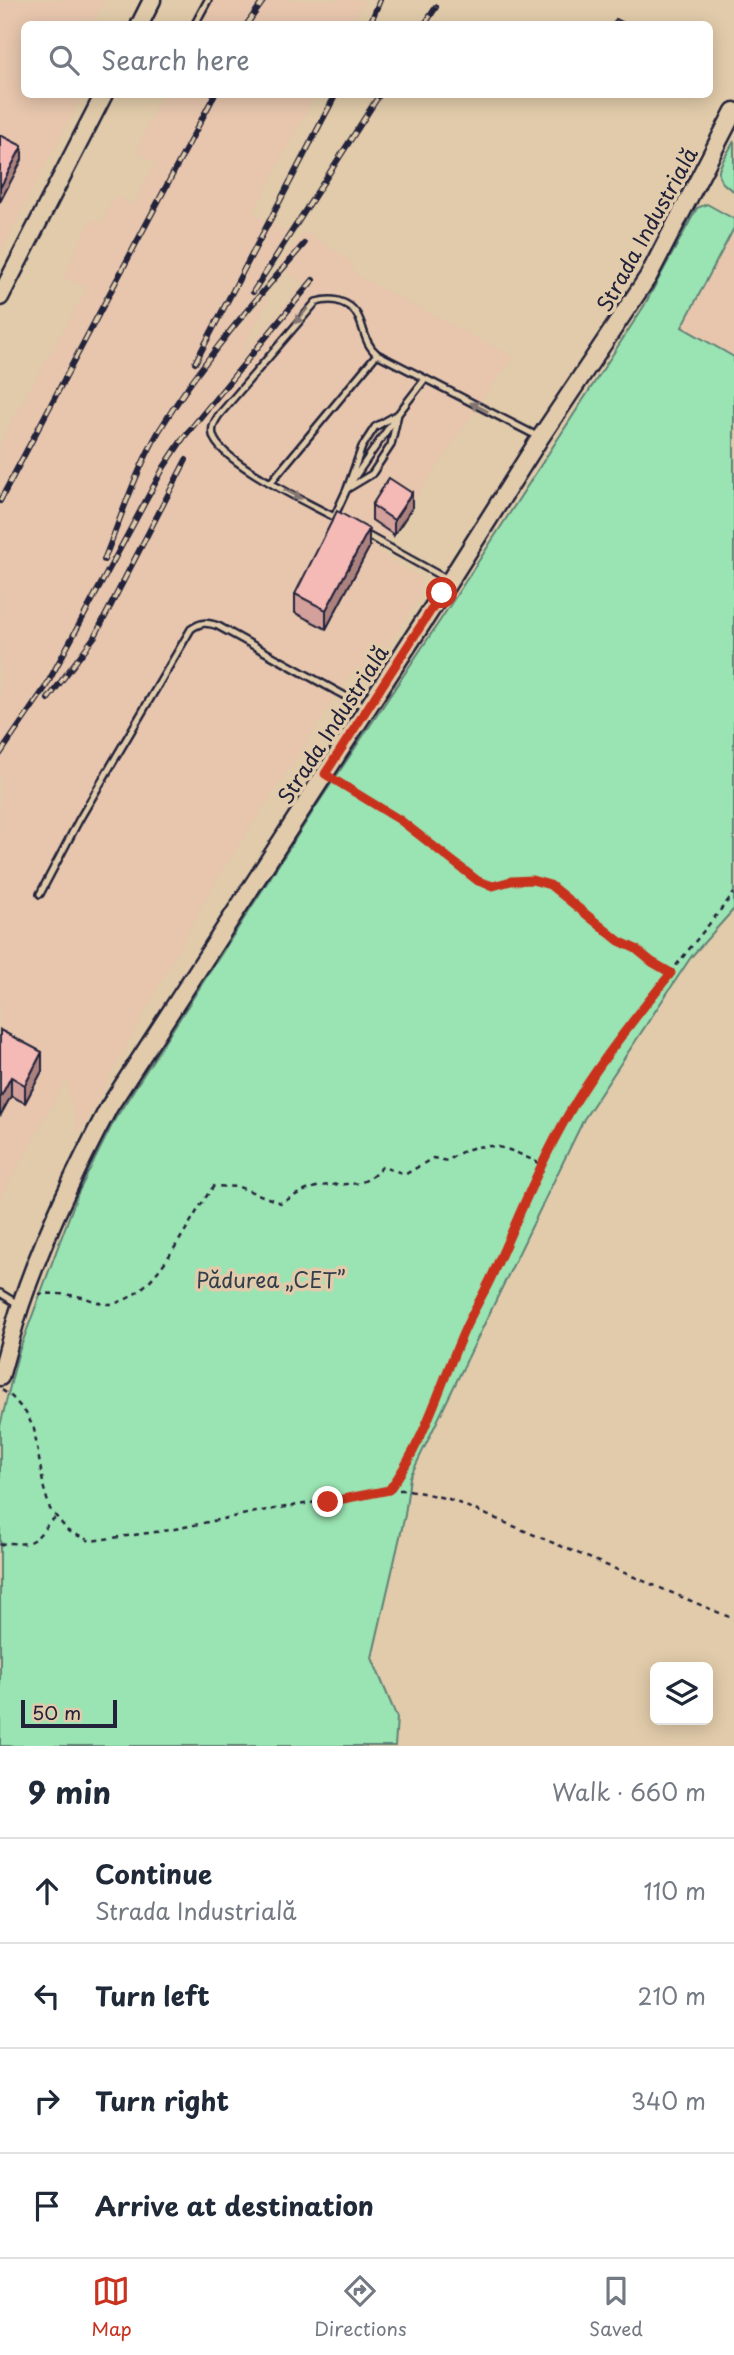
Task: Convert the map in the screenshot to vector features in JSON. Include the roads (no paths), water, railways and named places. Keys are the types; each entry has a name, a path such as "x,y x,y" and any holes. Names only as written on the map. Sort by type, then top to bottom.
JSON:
{"street":[{"path":"141,21 152,0"},
{"path":"0,297 102,98"},
{"name":"Strada Industrială","path":"0,1377 23,1300 46,1237 79,1163 109,1107 368,709 540,438 648,277 734,111"}],"lane":[{"path":"197,21 208,0"},
{"path":"345,523 236,463 220,449 213,434 213,427 219,415 316,302 336,301 354,310 359,315 368,343 377,354 540,438"},
{"path":"271,482 377,354"},
{"path":"346,489 425,379"},
{"path":"346,489 372,474 391,445 398,414"},
{"path":"334,517 362,447 375,427 398,414"},
{"path":"355,528 450,581"},
{"path":"40,894 93,794 191,629 198,624 204,622 218,626 368,709"},
{"path":"0,1293 23,1300"}],"railway":[{"path":"249,21 264,0"},
{"path":"371,21 380,0"},
{"path":"427,21 436,7"},
{"path":"0,501 213,98"},
{"path":"195,363 334,98"},
{"path":"253,292 377,98"},
{"path":"104,560 129,494 159,431 227,334 304,244"},
{"path":"0,754 45,688 164,467 184,437 313,280"},
{"path":"48,699 95,636 186,460"}],"park label":[{"name":"Pădurea „CET”","path":"271,1279"}]}
